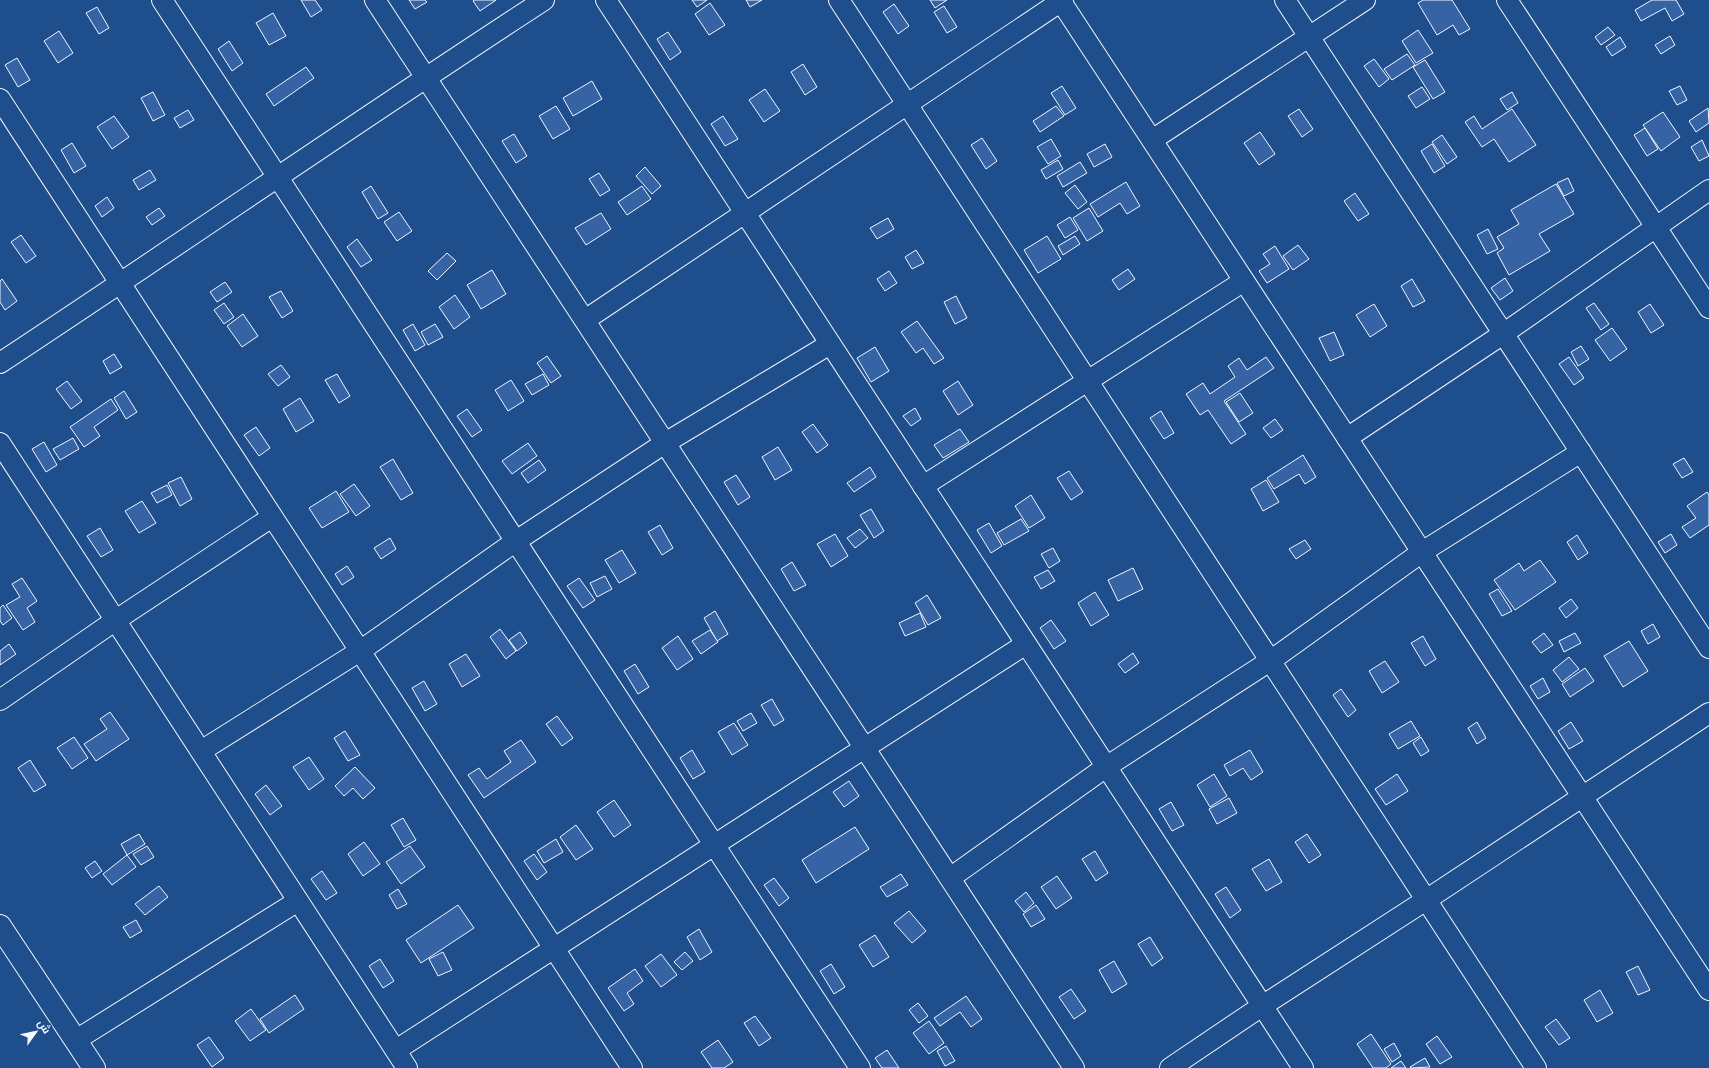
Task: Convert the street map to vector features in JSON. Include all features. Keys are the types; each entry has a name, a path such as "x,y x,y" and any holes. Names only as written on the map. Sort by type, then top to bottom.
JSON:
{"street":[{"path":"162,0 860,1068"},
{"path":"375,0 1074,1068"},
{"path":"0,363 121,284 425,77 544,0"},
{"path":"606,0 1303,1068"},
{"path":"839,0 1536,1068"},
{"path":"584,320 1062,0 1244,281 1709,990"},
{"path":"1285,0 1709,648"},
{"path":"1152,140 1365,0"},
{"path":"1507,0 1709,308"},
{"path":"0,99 632,1068"},
{"path":"1347,438 1503,334 1709,190"},
{"path":"923,486 1244,281"},
{"path":"201,752 360,651 516,541 665,443 830,344"},
{"path":"0,443 408,1068"},
{"path":"950,878 1106,767 1270,661 1422,552 1581,452"},
{"path":"0,700 116,620 272,517"},
{"path":"396,1050 1026,644"},
{"path":"1170,1068 1709,712"},
{"path":"76,1040 298,901"},
{"path":"0,926 94,1068"}],"building":[{"path":"301,0 315,0 322,10 311,17"},
{"path":"409,0 425,0 427,2 415,9"},
{"path":"496,0 480,11 473,1"},
{"path":"692,0 707,0 697,7"},
{"path":"746,0 762,0 750,7"},
{"path":"930,0 947,0 935,8"},
{"path":"1423,0 1452,0 1470,29 1459,35 1453,25 1437,35 1418,3"},
{"path":"1652,0 1676,0 1684,14 1672,21 1665,8 1641,21 1635,10"},
{"path":"710,3 725,25 709,35 695,14"},
{"path":"894,4 909,26 898,34 883,12"},
{"path":"944,6 957,27 947,33 934,12"},
{"path":"97,7 109,28 99,34 86,13"},
{"path":"273,13 286,36 269,45 256,23"},
{"path":"1608,27 1615,35 1601,45 1595,37"},
{"path":"1418,30 1433,53 1416,63 1402,41"},
{"path":"59,31 73,53 58,63 44,41"},
{"path":"668,32 681,52 670,60 657,39"},
{"path":"1670,36 1675,45 1661,54 1655,45"},
{"path":"1620,37 1626,47 1612,56 1606,47"},
{"path":"229,41 243,63 232,71 218,49"},
{"path":"1407,54 1415,65 1392,80 1384,69"},
{"path":"17,58 30,80 18,87 5,65"},
{"path":"1374,59 1389,79 1379,87 1364,66"},
{"path":"1425,60 1445,92 1433,99 1413,67"},
{"path":"803,64 817,87 805,95 791,72"},
{"path":"306,67 314,78 274,106 266,94"},
{"path":"592,81 602,99 573,116 563,98"},
{"path":"1062,86 1076,108 1065,115 1051,93"},
{"path":"1680,86 1687,100 1677,105 1669,91"},
{"path":"1422,87 1430,99 1416,108 1408,96"},
{"path":"765,89 780,111 764,122 749,100"},
{"path":"153,92 165,115 153,121 141,98"},
{"path":"1512,92 1518,103 1507,110 1500,99"},
{"path":"556,106 570,129 553,139 539,116"},
{"path":"1056,106 1064,116 1040,132 1033,121"},
{"path":"1708,108 1709,123 1696,132 1689,121"},
{"path":"1299,109 1313,129 1302,137 1288,116"},
{"path":"1512,109 1536,145 1509,162 1494,139 1482,147 1465,122 1474,116 1482,129"},
{"path":"188,110 194,120 180,128 174,118"},
{"path":"1663,112 1680,137 1661,151 1643,125"},
{"path":"114,116 129,137 112,149 97,127"},
{"path":"723,116 738,139 725,146 711,124"},
{"path":"1645,128 1658,149 1647,156 1634,135"},
{"path":"1260,132 1275,154 1259,165 1244,143"},
{"path":"514,134 527,156 516,163 502,141"},
{"path":"1442,135 1457,157 1447,164 1432,142"},
{"path":"982,138 997,161 986,169 971,145"},
{"path":"1051,139 1061,156 1048,164 1037,147"},
{"path":"1702,140 1709,156 1699,161 1691,147"},
{"path":"72,143 86,166 74,173 61,150"},
{"path":"1105,144 1112,157 1094,167 1087,154"},
{"path":"1432,144 1445,166 1434,173 1421,151"},
{"path":"1058,160 1063,169 1046,179 1041,170"},
{"path":"1080,162 1087,173 1063,187 1057,176"},
{"path":"645,167 661,186 652,194 636,176"},
{"path":"150,170 156,180 139,190 133,180"},
{"path":"599,173 610,190 600,196 589,179"},
{"path":"1568,178 1574,191 1564,196 1557,183"},
{"path":"1126,182 1140,206 1127,214 1120,203 1098,217 1090,204"},
{"path":"1556,184 1574,214 1539,234 1550,251 1509,275 1497,253 1504,248 1497,237 1519,224 1511,210"},
{"path":"1075,185 1087,202 1078,209 1065,193"},
{"path":"371,186 388,213 378,219 362,192"},
{"path":"642,186 651,199 627,215 618,202"},
{"path":"1355,193 1369,214 1358,221 1344,201"},
{"path":"107,197 114,208 102,217 95,206"},
{"path":"159,208 165,216 152,225 146,217"},
{"path":"1089,208 1103,231 1087,241 1073,218"},
{"path":"399,212 412,231 397,241 384,222"},
{"path":"601,213 611,229 586,245 575,228"},
{"path":"1070,217 1078,230 1065,238 1057,225"},
{"path":"888,218 894,229 877,239 870,228"},
{"path":"1488,229 1498,249 1487,254 1477,235"},
{"path":"21,235 36,256 26,263 11,242"},
{"path":"1047,236 1061,259 1038,273 1024,250"},
{"path":"1075,236 1080,244 1063,255 1058,246"},
{"path":"357,239 372,260 361,267 347,247"},
{"path":"1298,245 1309,259 1293,270 1283,256"},
{"path":"1275,246 1289,269 1267,283 1259,271 1270,264 1263,254"},
{"path":"916,250 924,263 912,269 905,257"},
{"path":"447,253 456,261 437,280 428,271"},
{"path":"1128,269 1135,279 1119,290 1112,280"},
{"path":"492,270 506,294 481,309 467,285"},
{"path":"889,271 897,283 885,291 877,279"},
{"path":"1505,278 1513,291 1500,300 1491,288"},
{"path":"2,279 17,301 5,310 0,302 0,281"},
{"path":"1412,279 1425,301 1413,307 1401,286"},
{"path":"225,282 232,292 217,302 210,292"},
{"path":"281,291 293,311 282,318 269,297"},
{"path":"455,295 470,317 454,329 439,307"},
{"path":"956,296 967,318 955,324 944,302"},
{"path":"224,303 234,317 224,324 214,310"},
{"path":"1594,303 1609,324 1601,330 1586,308"},
{"path":"1374,304 1387,326 1370,337 1356,315"},
{"path":"1650,304 1664,325 1651,333 1638,312"},
{"path":"243,314 258,336 242,347 227,326"},
{"path":"917,321 944,358 934,364 923,348 916,353 901,332"},
{"path":"413,324 425,345 415,351 403,330"},
{"path":"435,324 443,337 428,345 421,332"},
{"path":"1612,328 1627,349 1610,361 1595,340"},
{"path":"1334,332 1344,355 1330,361 1319,338"},
{"path":"1581,346 1589,359 1578,366 1571,352"},
{"path":"875,347 889,371 871,382 857,358"},
{"path":"114,354 122,367 110,374 103,361"},
{"path":"547,356 561,376 551,383 537,363"},
{"path":"1266,357 1274,368 1224,401 1246,434 1231,444 1208,410 1200,415 1186,394 1203,383 1210,394 1235,377 1228,366 1239,358 1247,370"},
{"path":"1569,357 1584,378 1574,385 1559,364"},
{"path":"281,365 290,377 278,386 268,374"},
{"path":"337,374 350,396 339,403 325,380"},
{"path":"543,374 549,385 532,395 525,384"},
{"path":"511,380 524,401 508,411 495,390"},
{"path":"67,381 82,401 71,409 56,389"},
{"path":"958,381 973,405 958,415 943,391"},
{"path":"124,391 137,412 126,419 114,398"},
{"path":"1240,393 1253,413 1239,422 1226,402"},
{"path":"300,398 314,421 296,432 283,409"},
{"path":"111,399 118,410 94,427 100,436 84,447 70,427"},
{"path":"915,408 921,419 911,426 903,416"},
{"path":"467,409 482,430 472,437 457,416"},
{"path":"1161,411 1174,433 1164,439 1150,418"},
{"path":"1275,419 1283,430 1271,438 1263,428"},
{"path":"813,424 828,445 817,453 802,432"},
{"path":"256,427 270,448 259,456 244,435"},
{"path":"960,429 969,442 943,458 934,445"},
{"path":"73,438 79,449 60,460 53,449"},
{"path":"44,442 57,465 46,472 32,449"},
{"path":"528,443 537,456 512,474 502,461"},
{"path":"778,447 792,470 775,480 762,457"},
{"path":"1303,455 1316,477 1305,484 1299,474 1274,489 1267,478"},
{"path":"1684,458 1693,472 1682,478 1673,464"},
{"path":"393,459 413,493 401,500 380,467"},
{"path":"539,460 546,470 528,483 521,473"},
{"path":"870,467 876,477 854,492 847,483"},
{"path":"1069,471 1083,492 1071,500 1057,478"},
{"path":"736,475 750,497 738,505 724,482"},
{"path":"181,477 192,499 180,506 168,483"},
{"path":"1266,480 1279,502 1263,511 1251,489"},
{"path":"354,484 370,506 356,516 340,494"},
{"path":"167,485 172,495 157,503 151,493"},
{"path":"336,491 349,512 322,528 309,508"},
{"path":"1707,492 1709,495 1709,525 1690,538 1682,527 1696,518 1687,506"},
{"path":"1031,495 1045,518 1029,528 1015,506"},
{"path":"142,501 156,523 139,533 125,511"},
{"path":"871,509 884,531 874,538 860,515"},
{"path":"1021,519 1029,531 1004,545 997,533"},
{"path":"989,523 1002,546 991,553 977,530"},
{"path":"660,525 673,548 662,555 648,532"},
{"path":"100,528 113,550 101,557 87,536"},
{"path":"860,529 868,538 855,548 847,538"},
{"path":"835,534 848,556 831,567 817,544"},
{"path":"1671,534 1677,545 1665,553 1658,542"},
{"path":"1577,535 1588,553 1578,560 1567,542"},
{"path":"390,538 396,549 381,559 374,548"},
{"path":"1305,540 1311,549 1296,559 1289,549"},
{"path":"1053,548 1060,561 1049,568 1041,554"},
{"path":"622,550 636,573 619,583 605,560"},
{"path":"1540,560 1556,582 1515,610 1494,580 1519,563 1524,571"},
{"path":"792,562 806,585 794,591 781,569"},
{"path":"347,566 354,577 342,585 335,574"},
{"path":"1133,568 1143,589 1118,601 1108,580"},
{"path":"1048,570 1055,581 1041,589 1034,577"},
{"path":"605,576 612,589 597,597 590,583"},
{"path":"22,578 37,601 27,608 35,622 23,630 6,605 20,597 12,584"},
{"path":"579,578 595,600 583,608 567,586"},
{"path":"1498,589 1512,611 1502,616 1489,594"},
{"path":"1095,592 1109,615 1091,626 1078,603"},
{"path":"927,595 941,618 928,625 915,603"},
{"path":"1571,599 1578,608 1566,618 1559,608"},
{"path":"3,605 12,618 3,625 0,621 0,608"},
{"path":"715,611 728,634 717,641 704,618"},
{"path":"920,613 926,627 905,636 899,623"},
{"path":"1051,620 1066,641 1054,649 1040,628"},
{"path":"1653,624 1660,637 1648,644 1641,631"},
{"path":"500,629 516,651 506,659 490,637"},
{"path":"710,630 718,642 701,654 692,641"},
{"path":"520,632 527,643 517,651 509,640"},
{"path":"1544,633 1553,645 1541,653 1532,642"},
{"path":"1575,633 1581,643 1564,652 1559,641"},
{"path":"678,636 693,659 677,670 662,648"},
{"path":"1423,636 1436,659 1425,666 1411,643"},
{"path":"1629,641 1648,671 1623,687 1604,656"},
{"path":"9,644 16,654 0,665 0,651"},
{"path":"1133,653 1139,663 1125,673 1118,664"},
{"path":"466,654 480,676 462,687 449,664"},
{"path":"1569,657 1579,669 1562,682 1553,670"},
{"path":"1385,661 1399,682 1382,693 1369,671"},
{"path":"635,664 649,687 638,694 624,671"},
{"path":"1585,668 1594,681 1570,697 1562,684"},
{"path":"1543,678 1550,692 1538,699 1530,686"},
{"path":"424,681 437,704 425,711 412,688"},
{"path":"1341,689 1356,710 1348,717 1333,695"},
{"path":"772,699 784,720 774,726 761,705"},
{"path":"110,712 129,739 96,761 84,744 107,729 100,719"},
{"path":"751,713 757,723 743,731 737,721"},
{"path":"557,716 573,738 562,746 546,724"},
{"path":"1411,721 1420,736 1398,749 1389,734"},
{"path":"1477,722 1486,738 1477,744 1468,728"},
{"path":"1571,722 1583,741 1569,749 1558,731"},
{"path":"734,723 748,745 732,755 718,732"},
{"path":"345,731 360,755 348,761 334,738"},
{"path":"74,737 88,758 72,769 57,748"},
{"path":"1421,737 1429,751 1421,756 1413,743"},
{"path":"521,740 536,762 484,798 468,775 479,768 487,779 511,762 504,751"},
{"path":"692,750 705,772 693,779 680,758"},
{"path":"1250,750 1263,772 1251,780 1243,768 1230,776 1224,765"},
{"path":"309,757 324,779 309,790 293,767"},
{"path":"30,760 46,785 34,792 18,768"},
{"path":"355,767 375,788 363,799 353,788 344,796 335,786"},
{"path":"1214,774 1227,796 1210,807 1197,785"},
{"path":"1397,774 1408,791 1386,805 1375,789"},
{"path":"849,781 859,796 844,807 833,792"},
{"path":"266,785 282,806 270,815 255,794"},
{"path":"1229,798 1237,813 1217,824 1209,809"},
{"path":"614,800 631,825 614,837 597,812"},
{"path":"1171,802 1184,825 1172,831 1159,809"},
{"path":"403,818 416,840 404,847 391,825"},
{"path":"576,825 593,849 576,860 560,837"},
{"path":"855,827 869,849 816,883 802,860"},
{"path":"139,834 145,844 127,855 121,844"},
{"path":"1307,834 1321,855 1309,863 1295,842"},
{"path":"556,839 563,852 544,863 537,851"},
{"path":"364,842 380,864 363,876 348,854"},
{"path":"147,846 154,857 141,865 133,854"},
{"path":"410,846 425,867 401,884 386,862"},
{"path":"1095,851 1108,873 1096,881 1082,859"},
{"path":"534,854 547,872 537,880 524,861"},
{"path":"127,855 136,867 112,885 103,874"},
{"path":"1269,859 1282,882 1266,891 1252,869"},
{"path":"95,861 102,871 92,878 85,868"},
{"path":"322,871 337,893 326,900 311,879"},
{"path":"901,874 908,885 887,897 880,887"},
{"path":"1057,876 1072,898 1056,909 1041,887"},
{"path":"774,878 789,898 779,906 764,885"},
{"path":"159,886 168,897 145,915 135,904"},
{"path":"1226,887 1241,910 1230,918 1215,894"},
{"path":"398,889 407,904 397,909 389,895"},
{"path":"1026,892 1034,903 1024,912 1015,901"},
{"path":"458,905 474,928 421,963 406,940"},
{"path":"1036,905 1045,919 1031,927 1023,914"},
{"path":"909,911 926,931 912,943 894,923"},
{"path":"136,920 142,931 130,938 123,927"},
{"path":"699,929 712,952 700,960 687,937"},
{"path":"875,935 889,957 873,967 859,945"},
{"path":"1150,937 1163,958 1152,966 1138,944"},
{"path":"443,952 452,970 438,976 429,959"},
{"path":"685,952 693,961 682,970 674,962"},
{"path":"661,954 677,975 661,987 645,966"},
{"path":"380,959 394,981 383,988 369,966"},
{"path":"1114,961 1127,984 1112,993 1099,970"},
{"path":"831,964 845,987 834,994 820,971"},
{"path":"1638,966 1650,990 1638,995 1626,972"},
{"path":"635,969 643,981 627,993 634,1004 624,1011 608,988"},
{"path":"1071,989 1086,1011 1074,1019 1059,997"},
{"path":"1600,990 1613,1013 1597,1022 1584,1000"},
{"path":"295,995 304,1009 269,1033 260,1019"},
{"path":"966,996 982,1019 971,1027 960,1012 940,1026 934,1018"},
{"path":"918,1003 928,1016 919,1023 909,1010"},
{"path":"251,1009 266,1030 250,1041 235,1021"},
{"path":"755,1016 771,1038 759,1046 744,1023"},
{"path":"1556,1019 1570,1038 1559,1045 1545,1027"},
{"path":"929,1021 944,1043 929,1054 913,1033"},
{"path":"1371,1034 1391,1064 1386,1068 1373,1068 1357,1044"},
{"path":"1437,1036 1452,1057 1440,1064 1426,1044"},
{"path":"209,1037 224,1058 212,1067 197,1045"},
{"path":"718,1040 733,1062 724,1068 712,1068 701,1052"},
{"path":"1394,1043 1401,1056 1392,1062 1384,1049"},
{"path":"946,1046 955,1061 945,1066 937,1051"},
{"path":"887,1050 899,1068 882,1068 875,1058"},
{"path":"1425,1058 1430,1067 1410,1067"},
{"path":"1401,1061 1406,1068 1391,1068"}]}
